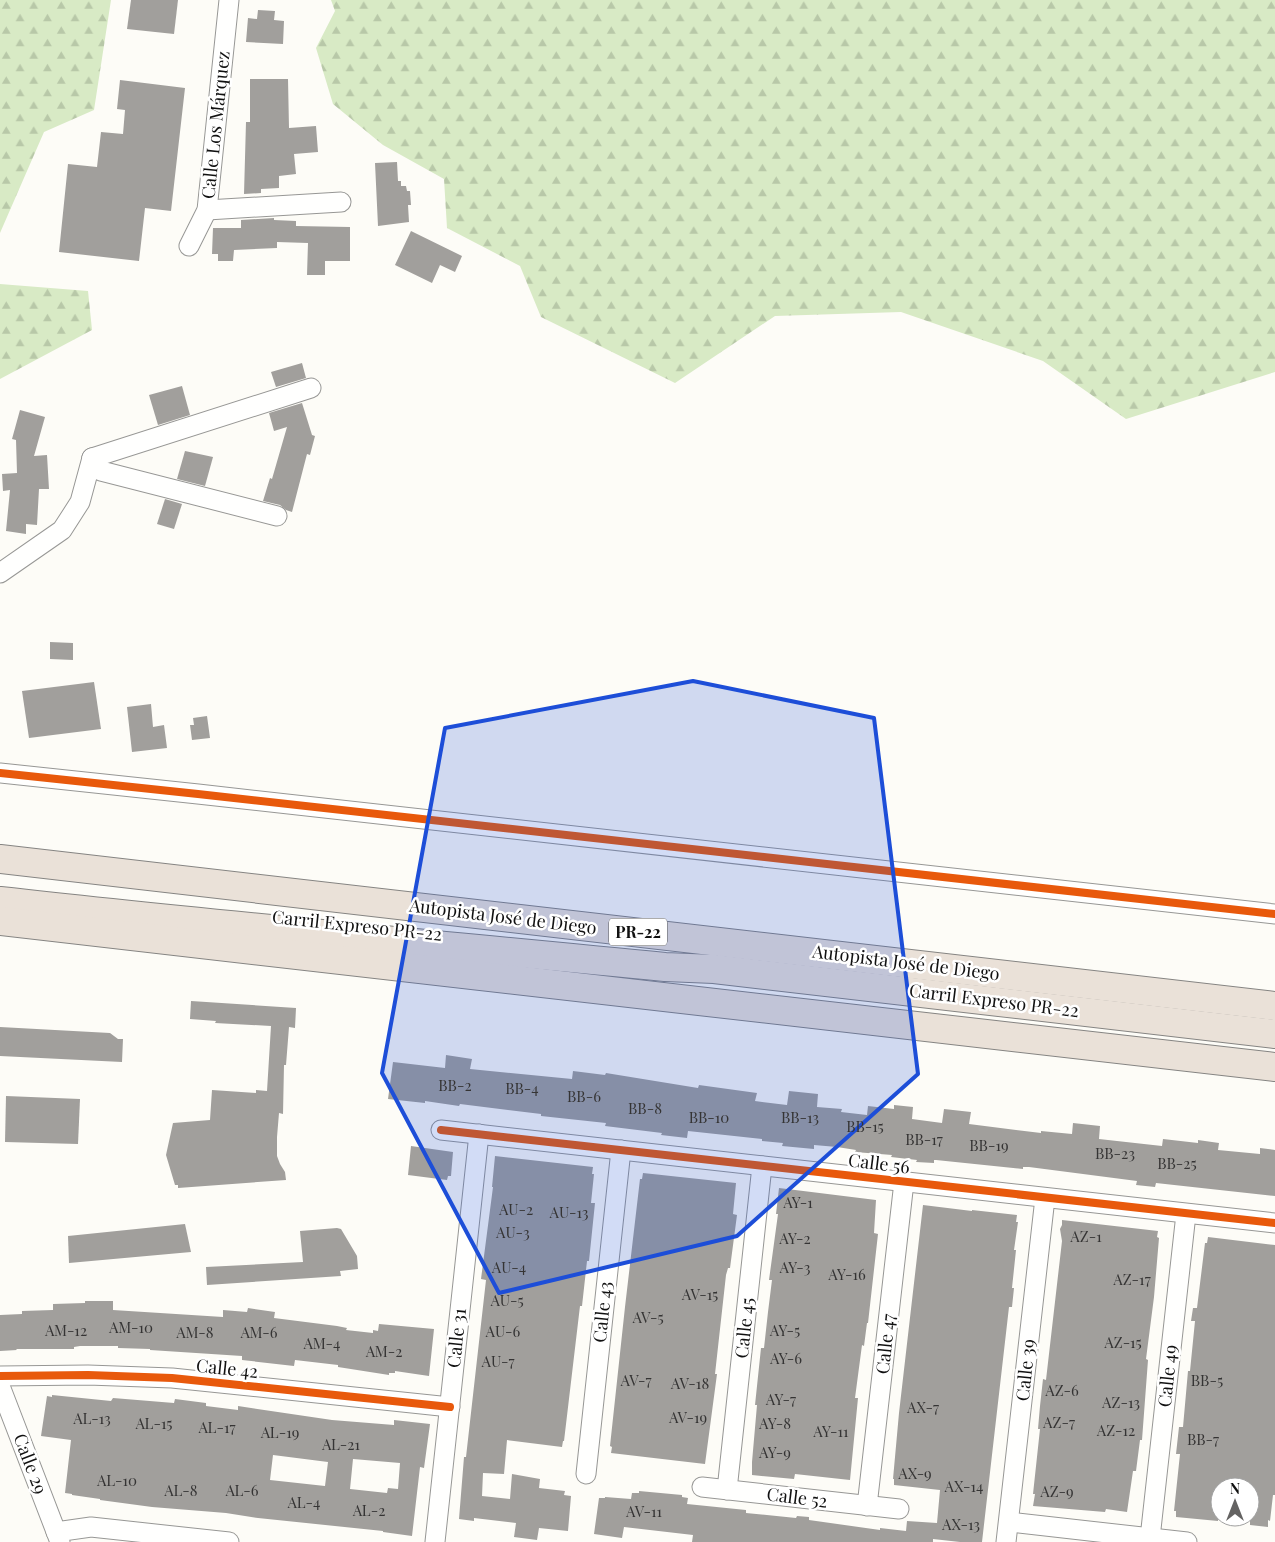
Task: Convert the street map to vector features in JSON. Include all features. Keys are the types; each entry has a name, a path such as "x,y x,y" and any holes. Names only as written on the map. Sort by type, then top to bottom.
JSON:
{"highway":[{"name":"Autopista José de Diego","path":"0,859 1275,1006"},
{"name":"Carril Expreso PR-22","path":"0,885 294,919 664,957 714,969"},
{"name":"Carril Expreso PR-22","path":"0,900 126,915 665,967 714,969 1275,1034"},
{"path":"0,921 1275,1066"}],"street":[{"name":"Calle Los Márquez","path":"189,246 207,210 229,0"},
{"path":"207,210 341,202"},
{"path":"92,458 311,388"},
{"path":"92,458 101,471 277,516"},
{"path":"0,573 62,530 80,502 92,458"},
{"path":"0,774 208,795 1275,914"},
{"name":"Calle 56","path":"441,1130 1275,1224"},
{"name":"Calle 31","path":"435,1542 479,1134"},
{"name":"Calle 43","path":"586,1474 620,1150"},
{"name":"Calle 45","path":"727,1490 762,1166"},
{"name":"Calle 47","path":"868,1506 904,1182"},
{"name":"Calle 39","path":"1006,1542 1045,1198"},
{"name":"Calle 49","path":"1150,1538 1186,1214"},
{"name":"Calle 42","path":"0,1376 88,1375 172,1378 450,1407"},
{"name":"Calle 29","path":"0,1386 58,1537"},
{"name":"Calle 52","path":"702,1487 899,1510"},
{"path":"1009,1522 1187,1542"},
{"path":"58,1537 91,1527 229,1542"}],"highlighted area":[{"path":"693,681 874,718 918,1074 737,1236 499,1293 382,1073 445,728"}],"green space":[{"path":"0,0 111,0 94,110 44,132 0,233"},
{"path":"331,0 1275,0 1275,372 1126,419 1043,361 901,312 775,316 675,383 541,317 520,266 447,228 444,179 383,145 333,104 316,48 335,11"},
{"path":"0,284 88,291 92,330 0,379"}],"building":[{"path":"131,0 178,0 174,34 127,29"},
{"path":"258,10 275,11 274,20 284,21 283,44 246,42 248,18 257,19"},
{"path":"250,79 288,79 289,128 316,126 318,152 294,154 296,174 279,176 279,188 261,189 261,193 244,194 246,122 250,122"},
{"path":"120,80 185,88 171,211 145,208 139,261 59,252 68,164 97,167 101,132 123,134 125,110 117,109"},
{"path":"397,162 398,181 401,181 401,186 406,186 407,191 410,191 411,205 408,205 409,222 378,226 375,163"},
{"path":"274,218 274,220 296,221 296,226 350,227 350,261 325,261 325,275 307,275 308,243 277,242 277,248 234,250 233,261 218,261 218,254 212,254 213,228 241,228 241,220"},
{"path":"411,231 462,256 455,272 440,265 432,283 395,265"},
{"path":"302,363 306,378 276,387 271,372"},
{"path":"182,386 190,415 158,425 149,395"},
{"path":"302,403 312,435 315,436 310,455 307,454 292,512 280,505 263,501 270,478 272,479 287,427 274,431 269,413"},
{"path":"20,410 45,417 34,456 47,455 49,489 39,489 37,525 26,524 26,534 6,531 10,490 3,491 2,474 17,473 16,440 12,439"},
{"path":"185,451 213,457 205,486 177,479"},
{"path":"165,499 182,504 174,529 157,524"},
{"path":"50,642 73,643 73,660 50,659"},
{"path":"94,682 101,729 29,738 22,691"},
{"path":"151,704 153,727 164,725 167,748 132,752 127,707"},
{"path":"207,716 210,738 192,740 190,725 194,725 193,718"},
{"path":"191,1001 296,1008 295,1028 289,1027 286,1065 284,1065 283,1114 279,1113 277,1137 277,1156 285,1172 286,1180 178,1188 178,1185 175,1185 166,1155 173,1123 210,1120 212,1090 256,1093 256,1090 267,1091 271,1026 215,1023 216,1021 190,1019"},
{"path":"0,1027 110,1033 118,1039 123,1039 122,1062 0,1056"},
{"path":"446,1055 472,1059 470,1069 572,1079 573,1071 605,1075 606,1073 698,1088 699,1085 757,1093 755,1101 787,1105 789,1091 818,1094 817,1107 842,1109 841,1112 867,1115 868,1106 894,1109 894,1105 913,1107 912,1119 942,1123 944,1109 971,1112 969,1124 1041,1133 1041,1131 1072,1134 1073,1123 1100,1126 1099,1139 1162,1146 1163,1139 1198,1143 1198,1140 1219,1143 1218,1150 1260,1154 1260,1148 1275,1150 1275,1196 1156,1183 1155,1187 1136,1185 1137,1181 1029,1167 1023,1167 1023,1169 936,1160 934,1160 934,1163 916,1162 917,1160 891,1157 892,1155 855,1152 856,1150 837,1147 814,1145 814,1149 782,1146 783,1143 762,1141 762,1139 688,1131 687,1138 605,1126 606,1123 541,1116 541,1114 460,1104 459,1106 425,1101 425,1103 388,1099 393,1062 445,1068"},
{"path":"6,1096 80,1099 78,1144 5,1142"},
{"path":"411,1146 453,1152 451,1176 448,1176 447,1180 408,1175"},
{"path":"495,1156 593,1167 592,1174 594,1174 591,1203 595,1203 589,1261 587,1261 582,1306 580,1306 562,1447 507,1440 504,1474 483,1473 482,1496 510,1499 512,1474 540,1479 539,1488 565,1491 564,1495 571,1496 568,1531 539,1528 537,1540 514,1537 516,1523 474,1518 474,1521 459,1519 464,1457 466,1457 486,1280 481,1279 493,1187"},
{"path":"643,1173 736,1183 733,1214 737,1215 730,1268 728,1268 726,1275 715,1374 717,1374 705,1464 611,1453 612,1447 610,1446 625,1307 640,1179 642,1179"},
{"path":"779,1188 876,1200 874,1233 878,1234 868,1323 864,1346 862,1345 855,1398 858,1398 850,1480 795,1474 794,1479 752,1475 757,1405 755,1405 761,1348 764,1348 772,1280 769,1280 778,1214 776,1214"},
{"path":"923,1205 1017,1215 1012,1307 1009,1307 982,1542 933,1539 933,1542 692,1542 693,1535 624,1527 622,1538 594,1534 599,1498 631,1499 632,1493 639,1493 639,1491 682,1495 682,1497 688,1498 687,1504 746,1510 746,1513 796,1518 797,1516 809,1517 809,1520 880,1530 880,1528 906,1531 907,1521 937,1523 940,1490 894,1485 893,1479"},
{"path":"1062,1220 1158,1231 1154,1297 1146,1359 1148,1360 1142,1440 1140,1440 1136,1471 1133,1471 1127,1512 1106,1509 1105,1512 1033,1506 1040,1429 1038,1429 1040,1406 1043,1379 1046,1380 1062,1241 1060,1229"},
{"path":"185,1224 191,1252 69,1263 68,1236"},
{"path":"341,1229 357,1256 358,1269 340,1271 341,1276 207,1285 206,1267 303,1262 300,1231"},
{"path":"1208,1237 1275,1245 1275,1495 1273,1495 1268,1527 1260,1526 1260,1477 1210,1477 1210,1520 1176,1517 1176,1511 1174,1511 1180,1454 1176,1454 1179,1427 1183,1427 1195,1321 1191,1321 1193,1308 1197,1308 1205,1243 1207,1243"},
{"path":"85,1301 113,1301 113,1310 223,1317 223,1310 247,1312 248,1308 275,1312 274,1318 337,1326 347,1328 346,1330 373,1333 373,1330 378,1331 379,1324 434,1329 429,1376 395,1371 395,1373 389,1373 389,1375 338,1367 338,1365 295,1360 294,1366 242,1360 242,1356 118,1348 118,1346 80,1346 74,1347 74,1349 16,1349 0,1351 0,1315 22,1314 22,1311 53,1310 53,1304 85,1303"},
{"path":"52,1395 111,1401 113,1398 174,1403 175,1399 206,1403 206,1406 238,1410 238,1406 332,1420 394,1425 394,1420 430,1424 424,1468 420,1467 412,1536 226,1513 152,1507 65,1493 71,1440 41,1436 47,1396 52,1397","holes":["273,1455 328,1462 325,1486 270,1480","353,1459 400,1463 398,1489 388,1488 387,1493 350,1489"]}],"cycle path":[{"path":"0,773 1275,914"},
{"path":"441,1130 1275,1223"},
{"path":"0,1376 88,1375 172,1378 450,1407"}]}
